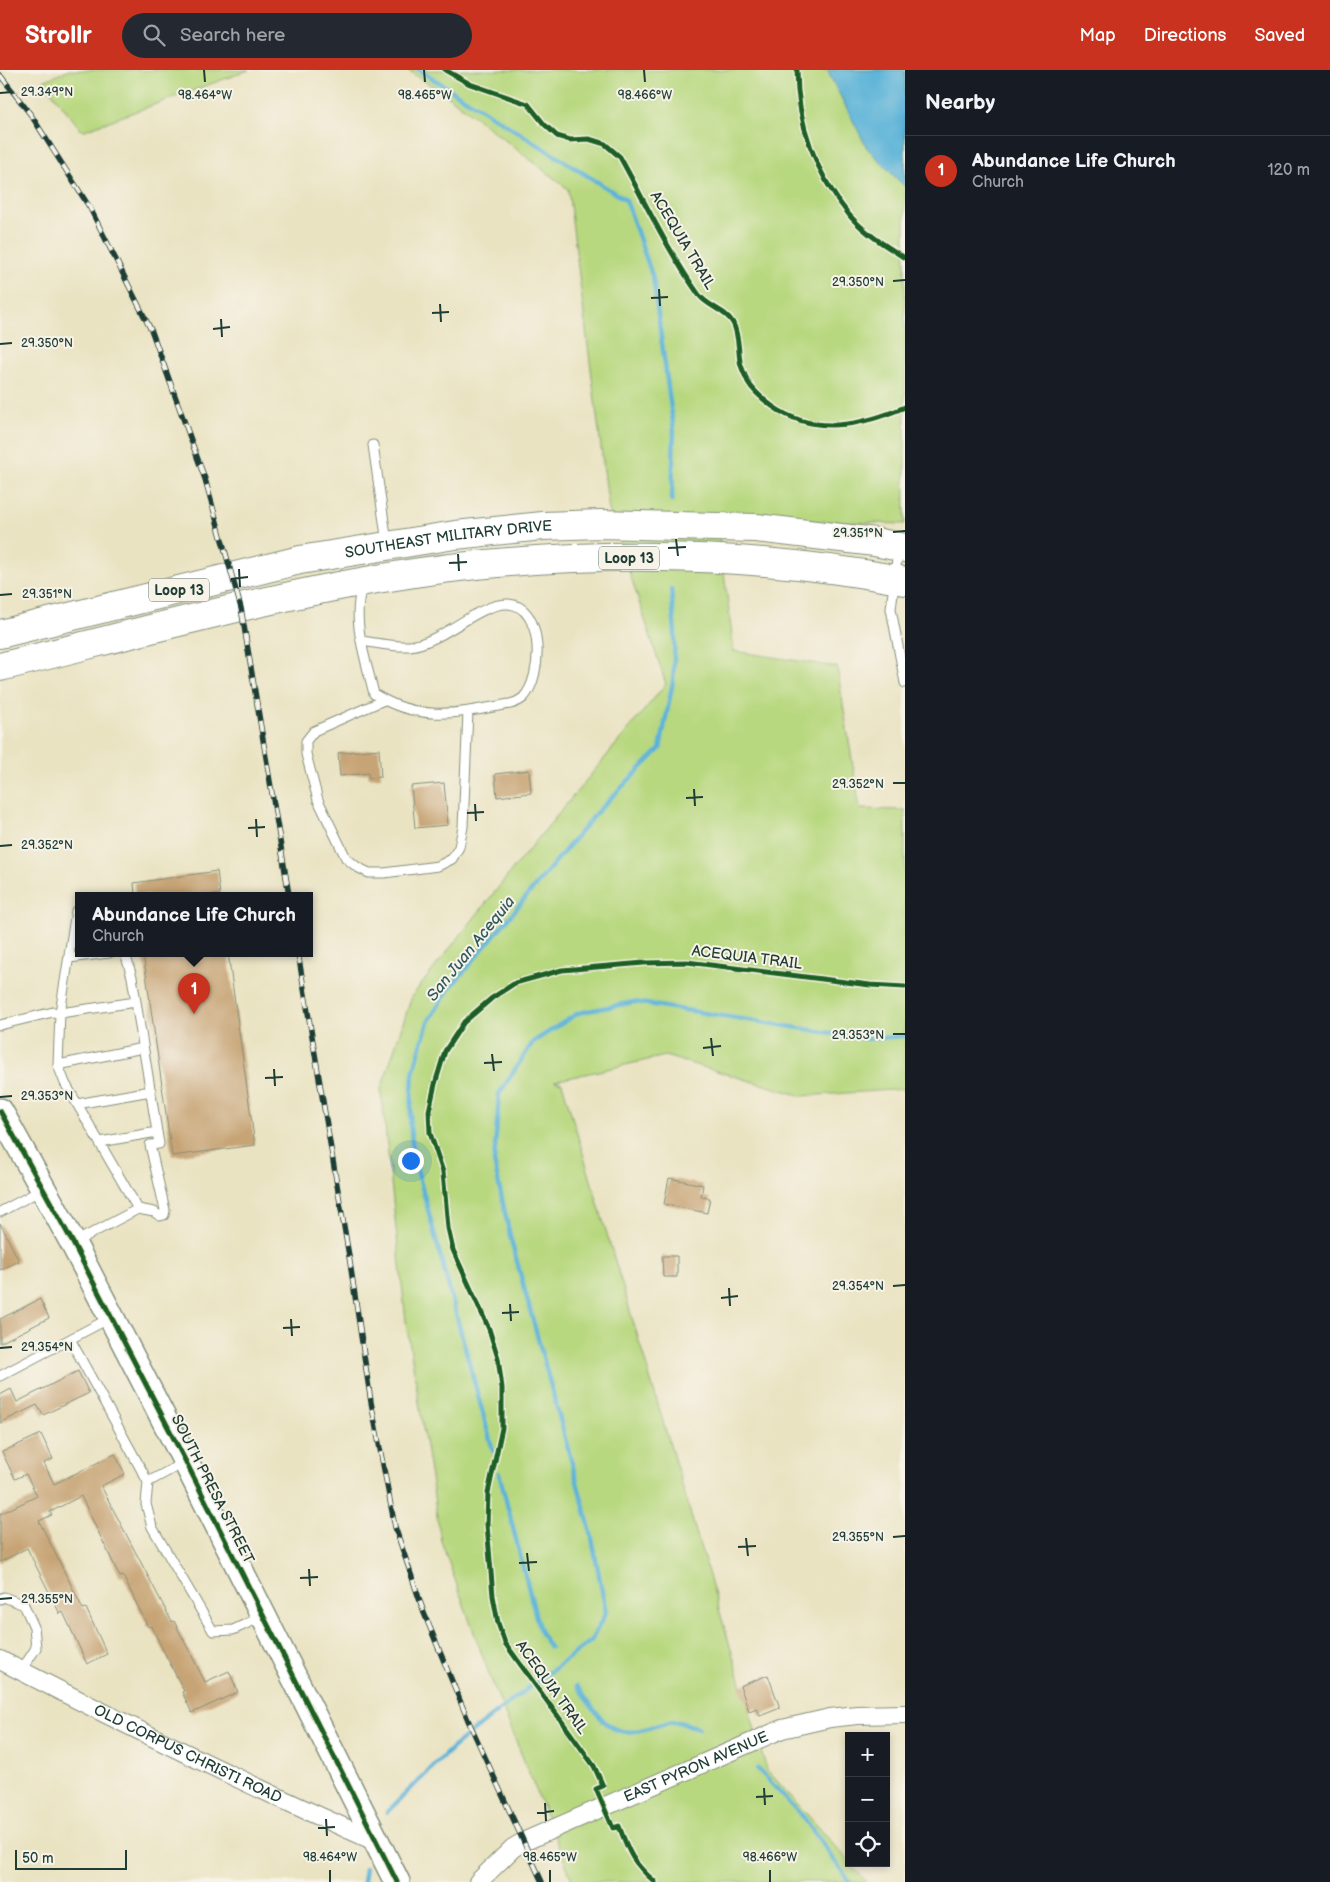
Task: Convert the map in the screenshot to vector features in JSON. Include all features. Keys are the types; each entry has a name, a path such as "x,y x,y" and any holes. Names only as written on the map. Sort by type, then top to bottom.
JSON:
{"main road":[{"name":"SOUTHEAST MILITARY DRIVE","path":"0,634 290,562 455,534 543,526 600,524 756,528 902,547"},
{"path":"359,550 364,582"},
{"name":"SOUTHEAST MILITARY DRIVE","path":"0,667 306,592 459,567 563,559 644,558 753,561 870,574 899,580"},
{"name":"SOUTH PRESA STREET","path":"0,1111 73,1243 110,1318 186,1462 397,1882"}],"street":[{"name":"OLD CORPUS CHRISTI ROAD","path":"0,1660 287,1802 377,1842"},
{"name":"EAST PYRON AVENUE","path":"481,1880 513,1848 523,1842 782,1730 830,1718 857,1715 905,1714"}],"lane":[{"path":"373,444 387,546"},
{"path":"902,547 899,580 891,609 905,684"},
{"path":"361,640 394,646 412,646 430,640 496,605 508,604 522,609 532,622 537,641 535,673 525,696 516,702 468,712 432,714 406,709 384,700 374,694 361,640 358,601 364,582"},
{"path":"384,700 314,731 306,741 306,754 318,800 346,858 357,867 369,873 384,873 438,866 452,859 459,847 463,827 468,712"},
{"path":"75,918 60,1013 58,1065 77,1104 138,1209"},
{"path":"69,958 77,957"},
{"path":"73,1243 138,1209 154,1212 160,1216 164,1214 165,1210 150,1145 159,1144 132,977 126,957"},
{"path":"0,1025 53,1012 60,1013 136,1002"},
{"path":"58,1065 143,1048"},
{"path":"77,1104 151,1091"},
{"path":"100,1142 157,1132"},
{"path":"0,1212 43,1189"},
{"path":"0,1376 110,1318"},
{"path":"70,1339 148,1482 146,1504 152,1527 213,1631 233,1630 263,1616"},
{"path":"148,1482 186,1462"},
{"path":"0,1599 4,1596 24,1605 34,1626 36,1648 21,1671"}],"green space":[{"path":"69,70 249,70 82,131 43,81"},
{"path":"407,70 905,70 905,524 717,518 734,651 837,667 860,809 905,810 905,1089 802,1096 665,1056 554,1081 562,1083 767,1770 845,1857 845,1867 853,1867 867,1882 573,1882 489,1674 441,1541 406,1321 381,1089 412,996 517,864 666,684 609,510 568,189 448,96"}],"water":[{"path":"827,70 905,70 905,187 867,148"}],"building":[{"path":"379,749 381,777 369,778 368,773 340,776 338,753"},
{"path":"529,770 531,793 497,797 495,774"},
{"path":"444,783 448,825 415,828 411,786"},
{"path":"217,871 220,892 135,892 134,883"},
{"path":"144,957 229,957 255,1145 172,1156"},
{"path":"669,1178 703,1185 701,1197 710,1198 707,1213 664,1204"},
{"path":"0,1223 19,1261 0,1270"},
{"path":"662,1256 677,1256 677,1277 663,1277"},
{"path":"40,1299 49,1318 0,1343 0,1319"},
{"path":"78,1371 89,1393 43,1415 37,1405 0,1423 0,1395 11,1389 17,1402"},
{"path":"41,1434 53,1459 44,1463 54,1484 115,1454 125,1474 101,1486 205,1682 229,1671 238,1692 192,1713 182,1692 184,1691 151,1626 148,1627 123,1576 120,1577 81,1496 50,1512 52,1515 39,1521 83,1609 86,1608 107,1654 87,1664 63,1612 60,1614 27,1548 0,1562 0,1514 37,1496 26,1474 15,1479 2,1452"},
{"path":"768,1675 780,1708 760,1716 757,1708 749,1711 740,1686"}],"waterway":[{"name":"San Juan Acequia","path":"419,70 626,200 653,278 674,431 672,500"},
{"name":"San Juan Acequia","path":"493,1451 414,1158 410,1125 413,1073 428,1022 449,989 598,811 660,749 673,681 675,632 671,589"},
{"path":"387,1812 452,1748 591,1641 606,1612 591,1533 511,1240 494,1162 499,1094 533,1042 578,1013 634,1002 868,1039 905,1036"},
{"name":"San Juan Acequia","path":"499,1473 536,1617 541,1634 550,1647"},
{"name":"San Juan Acequia","path":"577,1686 598,1715 614,1729 623,1731 641,1730 676,1722 699,1728"},
{"name":"San Juan Acequia","path":"758,1769 804,1818 850,1882"},
{"path":"363,1882 365,1868"}],"railway":[{"path":"0,75 31,115 90,208 152,332 205,479 241,608 288,892"},
{"path":"299,957 349,1256 371,1402 395,1527 424,1613 468,1720 542,1882"}],"cycle path":[{"name":"ACEQUIA TRAIL","path":"445,70 470,84 528,104 544,124 557,136 570,140 589,139 605,144 620,157 667,245 688,279 707,303 726,315 733,323 743,372 756,392 772,406 788,415 821,425 855,423 905,407"},
{"path":"797,70 800,109 805,129 818,166 827,183 850,216 862,228 905,258"},
{"name":"ACEQUIA TRAIL","path":"655,1882 641,1869 632,1857 619,1826 613,1828 596,1789 603,1786 594,1766 505,1643 498,1623 493,1596 487,1525 488,1493 502,1428 502,1388 498,1358 489,1329 453,1250 448,1228 443,1172 430,1133 429,1111 435,1084 445,1051 464,1022 492,998 515,983 562,970 644,963 687,962 870,985 905,987"},
{"path":"0,1111 73,1243 186,1462 397,1882"}],"place":[{"name":"Abundance Life Church","path":"194,1014"}]}
